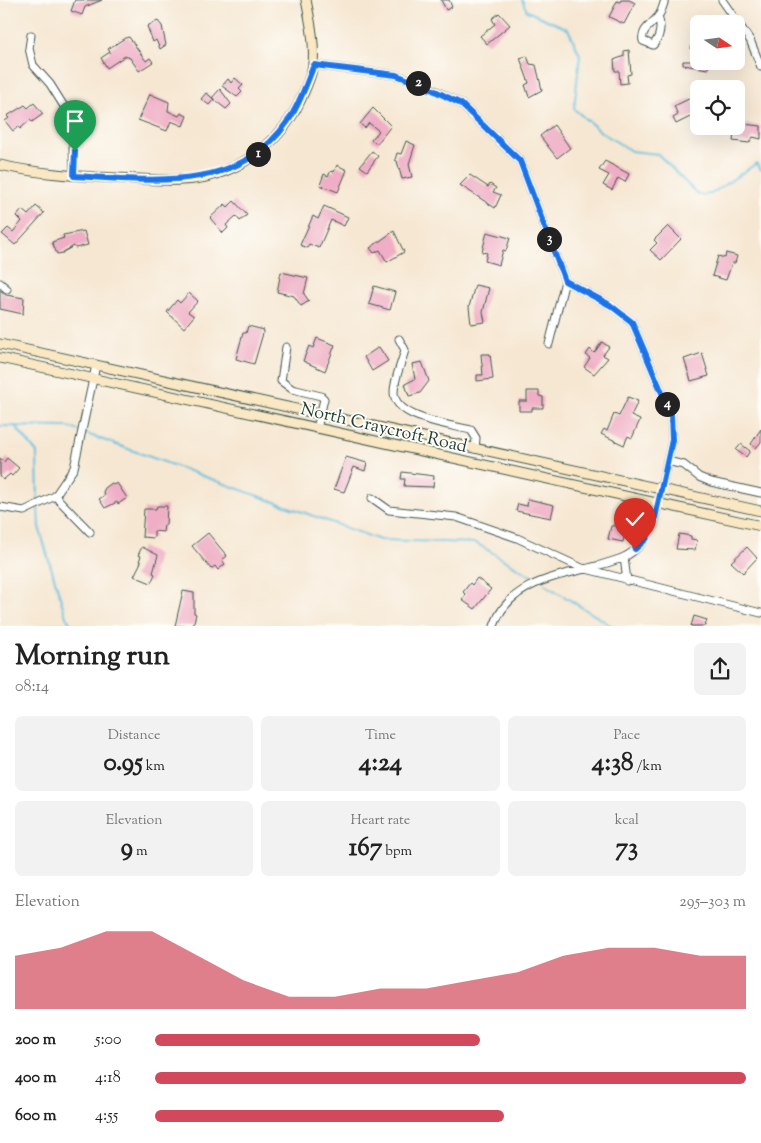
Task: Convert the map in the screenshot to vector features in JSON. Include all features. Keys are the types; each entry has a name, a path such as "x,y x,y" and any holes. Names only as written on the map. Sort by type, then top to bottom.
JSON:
{"main road":[{"path":"0,165 35,173 183,180 234,167 251,159 276,138 296,108 314,65 312,31 306,0"},
{"name":"North Craycroft Road","path":"0,344 320,416 662,488 761,511"},
{"name":"North Craycroft Road","path":"0,358 761,526"}],"street":[{"path":"658,17 665,0"},
{"path":"722,0 750,40 761,67"},
{"path":"31,34 29,48 33,65 54,89 72,119 74,176"},
{"path":"314,65 396,75 425,86 461,104 520,161 565,281 549,344"},
{"path":"494,626 506,604 524,589 582,568 624,557 646,539 653,527 668,461 672,440 671,414 632,322 610,305 565,281"},
{"path":"0,283 8,289"},
{"path":"399,339 404,350 394,392 398,403 414,415 471,430 476,438 475,449"},
{"path":"286,347 281,381 292,389 321,396 324,400 318,429"},
{"path":"0,507 24,511 55,496 74,468 96,365"},
{"path":"668,461 684,465 699,477 711,482 761,492"},
{"path":"55,496 90,532"},
{"path":"372,498 389,510 456,516 517,538 582,568 627,581 761,612"},
{"path":"624,557 627,581"}],"building":[{"path":"75,0 102,0 85,7 82,15 71,11"},
{"path":"441,0 449,0 452,7 446,10"},
{"path":"621,0 629,0 635,3 624,24 609,17 617,1 620,2"},
{"path":"499,13 510,25 487,44 480,36 495,24 492,19"},
{"path":"158,21 162,26 166,45 160,49 156,40 153,42 147,26"},
{"path":"129,37 146,61 150,58 153,62 139,71 130,58 125,56 107,68 101,58 110,52 108,49"},
{"path":"629,50 631,74 627,75 628,83 620,84 619,71 615,71 614,60 624,56 624,51"},
{"path":"527,56 530,64 536,65 542,90 529,97 525,85 529,83 520,58"},
{"path":"683,61 690,61 690,66 683,65"},
{"path":"235,78 243,85 239,89 242,92 237,97 222,86 228,79 231,83"},
{"path":"220,89 231,104 226,109 212,98"},
{"path":"206,93 214,99 209,105 201,99"},
{"path":"150,94 169,102 168,111 179,116 181,113 187,116 183,126 171,121 167,131 138,120"},
{"path":"690,98 690,117 676,124 673,118 678,115 674,106"},
{"path":"34,103 43,114 32,122 30,120 20,129 19,126 13,131 5,121 9,118 7,116 25,105 28,108"},
{"path":"373,108 391,126 377,144 371,140 379,131 369,123 365,128 360,124"},
{"path":"745,124 761,126 761,139 753,137 749,143 733,141 734,135 745,135"},
{"path":"554,125 570,148 557,158 540,136"},
{"path":"406,141 415,145 409,164 412,177 402,179 397,161 395,160 397,153 401,154"},
{"path":"372,151 378,156 367,171 360,166"},
{"path":"605,161 629,174 625,182 618,178 612,190 603,185 609,175 599,170"},
{"path":"337,165 347,170 338,192 320,185 324,174 328,176 331,171 334,172"},
{"path":"470,175 488,187 490,184 496,188 493,192 501,195 495,208 460,185"},
{"path":"234,201 247,215 240,221 236,216 226,225 228,228 223,233 210,218 225,204 228,207"},
{"path":"36,206 44,213 15,245 2,234 8,228 13,232 22,221 17,216 22,210 28,215"},
{"path":"324,206 348,217 344,226 331,220 319,248 309,244 307,248 300,245 313,216 318,219"},
{"path":"668,226 681,239 661,260 650,250 657,243 654,240"},
{"path":"84,231 88,245 75,248 74,246 63,253 57,254 52,242 64,238 63,235"},
{"path":"394,231 404,252 387,262 380,250 374,253 370,248"},
{"path":"487,232 510,238 506,251 503,250 499,265 485,261 487,253 482,252"},
{"path":"726,253 737,256 735,263 732,263 726,280 712,276 718,256 725,258"},
{"path":"281,272 308,278 304,294 309,301 301,306 294,296 277,292"},
{"path":"475,285 489,288 483,312 485,322 471,324 469,307"},
{"path":"374,286 395,292 390,310 369,304"},
{"path":"0,290 6,295 24,298 23,314 0,309"},
{"path":"189,293 198,301 188,312 194,316 184,328 167,312 177,300 180,303"},
{"path":"248,326 264,330 254,364 236,359 243,333 246,333"},
{"path":"317,338 335,345 325,371 303,361 309,346 313,348"},
{"path":"602,342 609,347 603,355 608,358 594,374 584,367 590,358 586,355 590,349 594,353"},
{"path":"379,347 388,361 372,371 364,357"},
{"path":"702,353 709,376 691,381 684,359"},
{"path":"481,354 490,354 493,379 477,381 477,375 483,375"},
{"path":"422,362 429,381 420,393 409,396 405,384 415,379 412,364"},
{"path":"527,391 539,391 539,396 543,397 543,408 532,408 532,411 519,411 519,401 527,401"},
{"path":"628,397 638,401 631,416 640,420 632,438 628,436 624,445 601,434 604,429 607,431 614,414 619,416"},
{"path":"761,429 761,442 756,448 751,444"},
{"path":"741,444 750,451 746,457 736,450"},
{"path":"346,457 367,463 365,471 354,467 344,492 334,489"},
{"path":"7,458 19,468 12,476 10,474 3,480 0,476 0,459 4,462"},
{"path":"402,472 434,476 433,487 404,486 405,479 401,479"},
{"path":"112,483 113,485 117,483 127,498 118,504 117,502 105,508 99,499 105,495 103,492 105,488"},
{"path":"528,499 554,505 551,518 516,511 518,504 527,506"},
{"path":"157,506 167,506 166,525 164,525 163,532 154,531 154,538 142,537 144,509 156,509"},
{"path":"616,516 638,521 636,531 626,529 623,542 608,539"},
{"path":"208,533 227,556 222,560 225,564 218,570 215,566 211,569 192,546"},
{"path":"679,534 691,536 691,539 697,540 695,550 676,549"},
{"path":"142,547 158,555 153,573 155,574 151,583 134,576 141,562 139,561 141,556 138,555"},
{"path":"747,547 757,558 743,573 731,562"},
{"path":"477,578 491,589 475,609 462,600 466,595 463,592"},
{"path":"183,591 194,593 194,613 196,614 193,626 175,626"},
{"path":"694,616 707,620 705,626 691,626"}],"waterway":[{"path":"522,0 527,11 568,29 580,55 574,109 601,132 631,151 658,154 698,195 711,194 757,163 761,170"},
{"path":"0,426 68,427 80,431"},
{"path":"16,427 37,453 38,502"},
{"path":"84,433 380,540 476,543 538,580"},
{"path":"38,507 39,527 66,617 72,626"},
{"path":"544,584 612,626"}],"route":[{"path":"75,151 74,176 183,180 219,173 251,159 276,138 296,108 314,65 396,75 425,86 461,104 520,161 565,281 610,305 632,322 640,345 671,414 672,440 653,527 646,539 635,549"}]}
